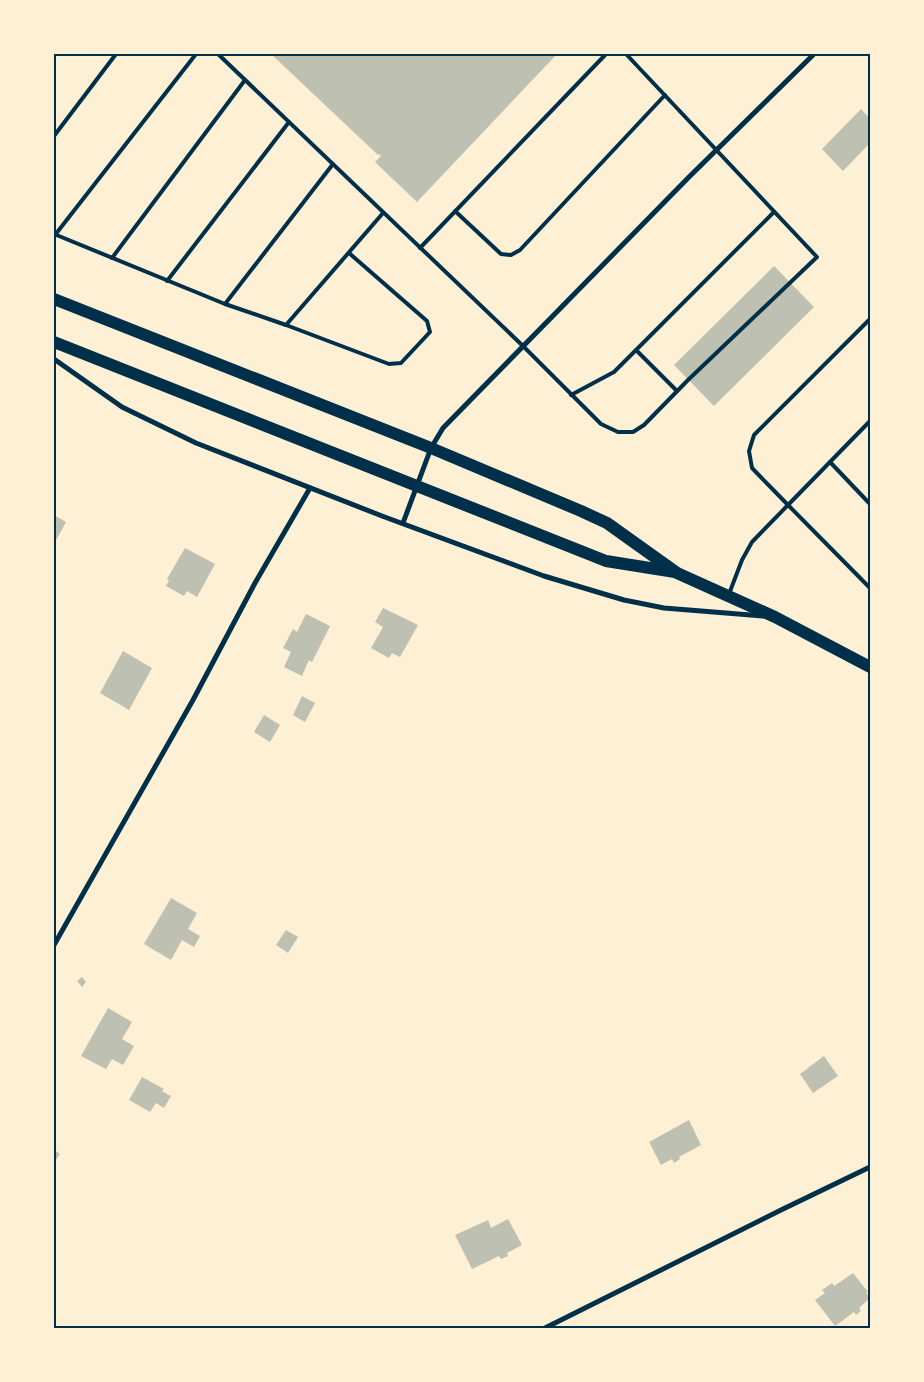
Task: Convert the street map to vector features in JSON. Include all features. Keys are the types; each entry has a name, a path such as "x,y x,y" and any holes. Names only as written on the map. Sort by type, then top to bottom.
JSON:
{"main road":[{"path":"54,299 430,448 607,523 677,573 775,617 870,666"},
{"path":"54,342 606,561 677,573"}],"street":[{"path":"403,523 430,448 443,428 716,150 814,54"},
{"path":"54,360 122,407 196,443 544,576 624,600 664,608 775,617"},
{"path":"54,945 193,700 255,583 310,488"},
{"path":"545,1328 870,1167"}],"lane":[{"path":"54,136 116,54"},
{"path":"196,54 55,235 226,304 388,364 400,363 430,332 427,321 348,253"},
{"path":"218,54 523,346 601,424 618,432 633,432 644,425 817,257 626,54"},
{"path":"420,248 606,54"},
{"path":"112,258 246,80"},
{"path":"455,211 501,254 511,255 520,250 665,95"},
{"path":"167,281 289,122"},
{"path":"226,304 333,164"},
{"path":"571,395 614,372 774,212"},
{"path":"286,325 383,213"},
{"path":"870,319 754,435 748,451 752,468 870,588"},
{"path":"636,350 677,391"},
{"path":"729,596 742,560 752,542 870,421"},
{"path":"830,462 870,504"}],"building":[{"path":"271,54 557,54 417,202 375,162 381,156"},
{"path":"861,109 870,119 870,143 843,171 822,149"},
{"path":"774,266 814,307 714,406 674,365"},
{"path":"54,515 66,522 54,544"},
{"path":"185,548 215,564 197,597 187,591 184,596 166,586 169,580 167,579"},
{"path":"383,608 418,625 400,657 392,653 389,658 371,648 383,627 375,622"},
{"path":"306,614 330,626 312,662 309,660 302,676 284,667 291,652 283,648 293,629 297,632"},
{"path":"123,651 152,668 129,710 100,693"},
{"path":"302,696 315,703 305,722 293,715"},
{"path":"264,715 280,725 270,742 254,732"},
{"path":"171,898 197,913 188,929 200,936 194,947 182,940 171,960 144,944"},
{"path":"286,930 298,937 288,953 276,945"},
{"path":"82,977 86,982 82,987 77,981"},
{"path":"108,1008 132,1022 122,1039 134,1046 123,1065 112,1059 106,1069 81,1056"},
{"path":"824,1056 838,1076 813,1093 800,1074"},
{"path":"142,1077 164,1089 162,1091 171,1096 164,1108 156,1103 150,1112 129,1100"},
{"path":"689,1120 701,1145 679,1157 680,1159 674,1163 672,1159 661,1165 649,1142"},
{"path":"54,1150 60,1154 54,1163"},
{"path":"508,1219 522,1245 507,1253 508,1256 501,1259 499,1256 472,1269 455,1235 488,1220 491,1228"},
{"path":"853,1273 868,1292 866,1293 870,1298 859,1308 861,1311 856,1315 854,1312 835,1326 815,1300 825,1293 822,1290 832,1283 834,1286"}]}
